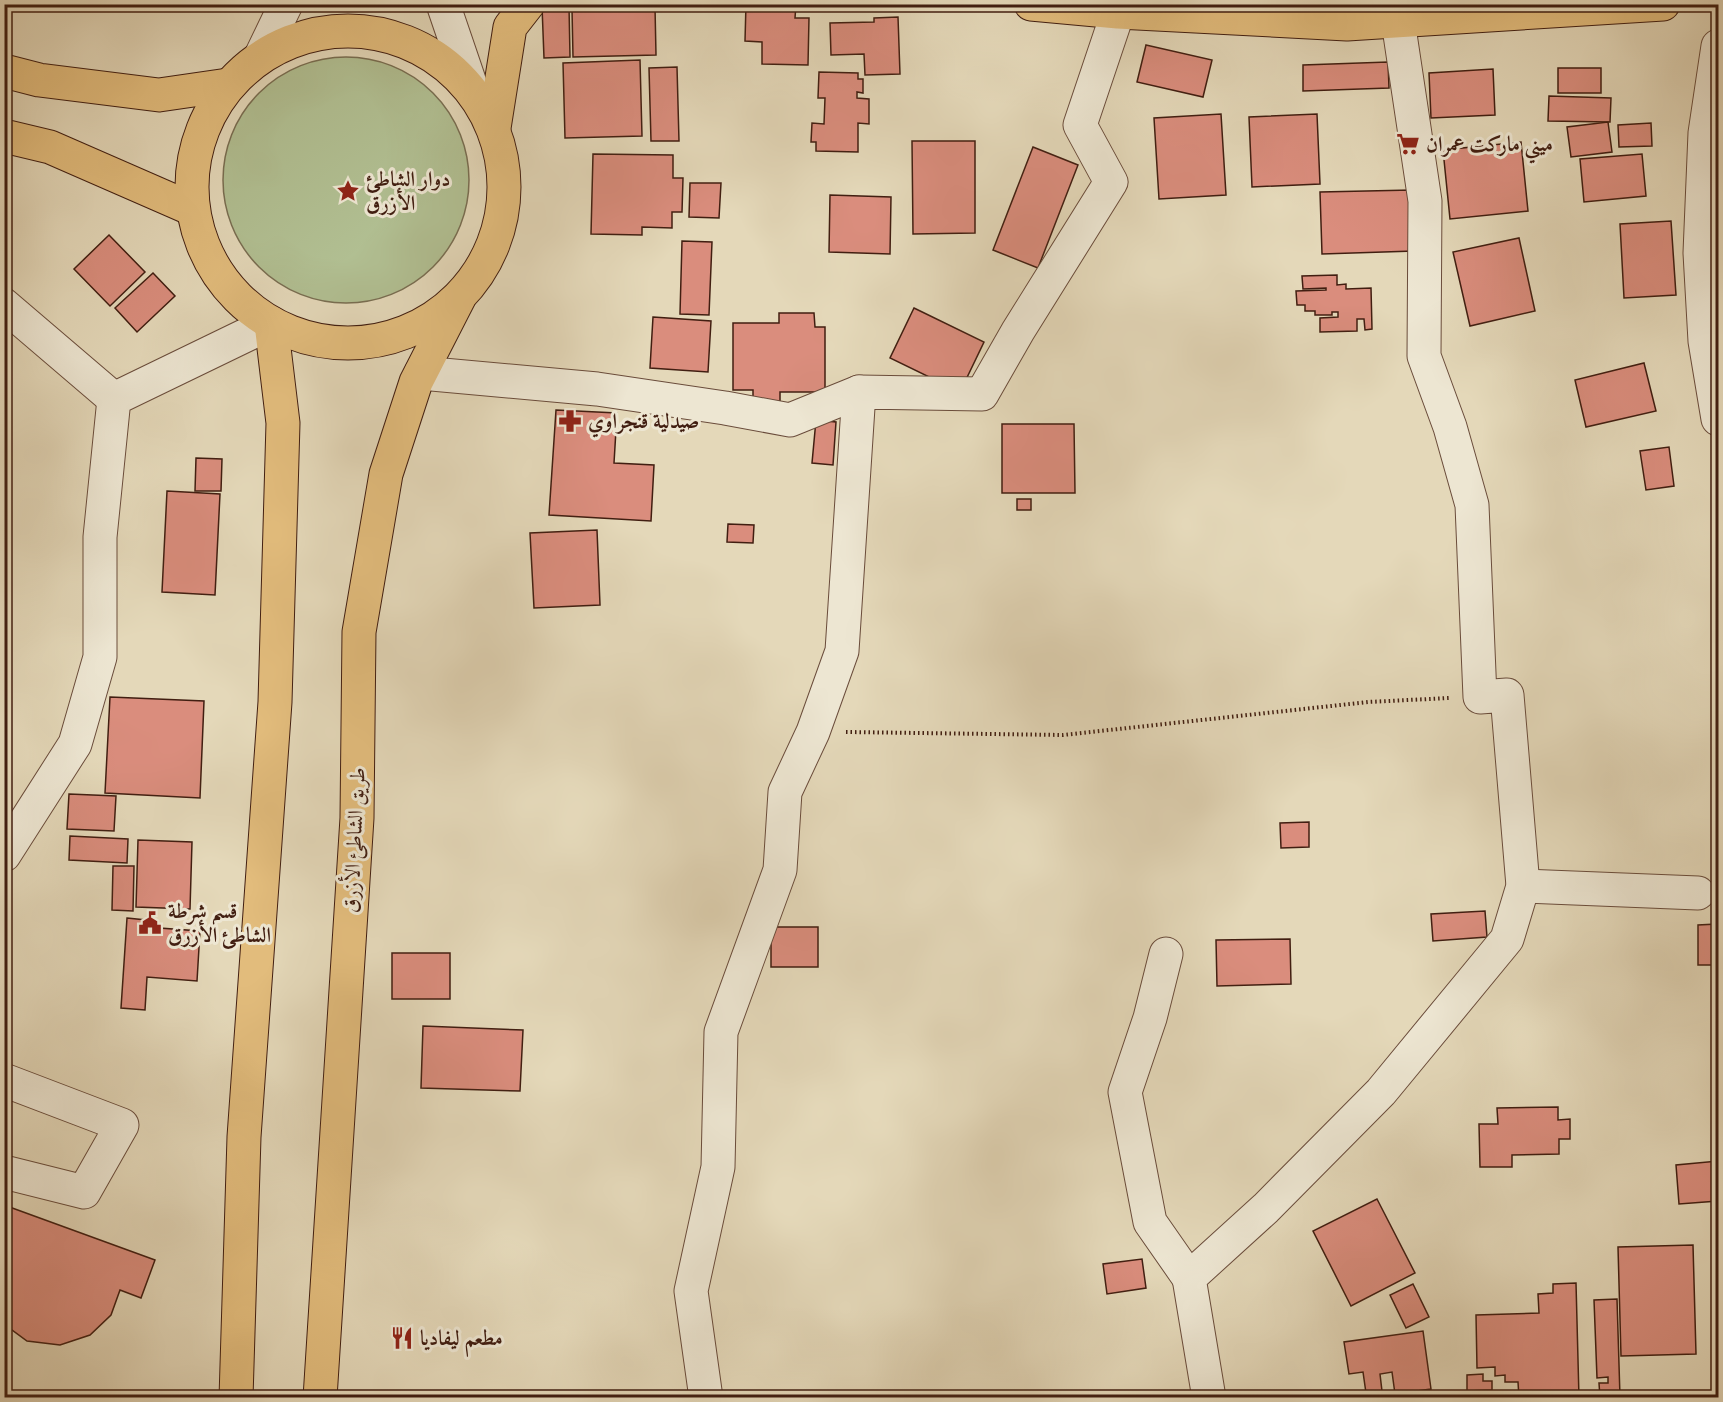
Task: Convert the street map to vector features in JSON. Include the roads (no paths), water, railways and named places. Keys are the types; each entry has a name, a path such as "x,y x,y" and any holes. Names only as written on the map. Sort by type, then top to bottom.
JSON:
{"main road":[{"path":"318,33 362,4"},
{"path":"494,129 510,27 528,4"},
{"path":"1030,4 1118,12 1347,14 1398,21 1663,4"},
{"path":"354,31 390,36 424,50 444,63 473,92 494,129 505,173 502,218 486,261 459,298 422,325 379,340 341,343 305,338 270,323 233,294 206,254 192,209 192,165 204,123 228,85 261,56 288,42 318,33 354,31"},
{"path":"4,71 39,80 159,95 228,85"},
{"path":"4,136 50,147 192,209"},
{"name":"طريق الشاطئ الأزرق","path":"320,1398 357,818 359,632 386,474 421,373 459,298"},
{"path":"236,1398 244,1137 276,702 283,423 270,323"}],"street":[{"path":"261,56 286,4"},
{"path":"443,4 473,92"},
{"path":"421,373 597,389 790,420 860,392 982,394 1018,331 1111,182 1080,125 1118,12"},
{"path":"1189,1278 1266,1208 1381,1092 1507,939 1523,886 1507,695 1479,697 1472,505 1450,427 1424,356 1425,201 1398,21"},
{"path":"1719,46 1705,133 1700,253 1705,341 1719,419"},
{"path":"4,305 114,399"},
{"path":"114,399 270,323"},
{"path":"706,1398 691,1291 718,1167 722,1032 780,870 785,792 813,732 842,651 860,392"},
{"path":"4,855 75,744 100,657 100,537 114,399"},
{"path":"1523,886 1698,893"},
{"path":"1166,954 1150,1018 1125,1092 1150,1222 1189,1278 1209,1398"},
{"path":"4,1080 122,1125 84,1192 4,1172"}],"place":[{"name":"ميني ماركت عمران","path":"1408,144"},
{"name":"دوار الشاطئ الأزرق","path":"348,191"},
{"name":"صيدلية قنجراوي","path":"570,421"},
{"name":"قسم شرطة الشاطئ الأزرق","path":"150,923"},
{"name":"مطعم ليفاديا","path":"402,1338"}]}
